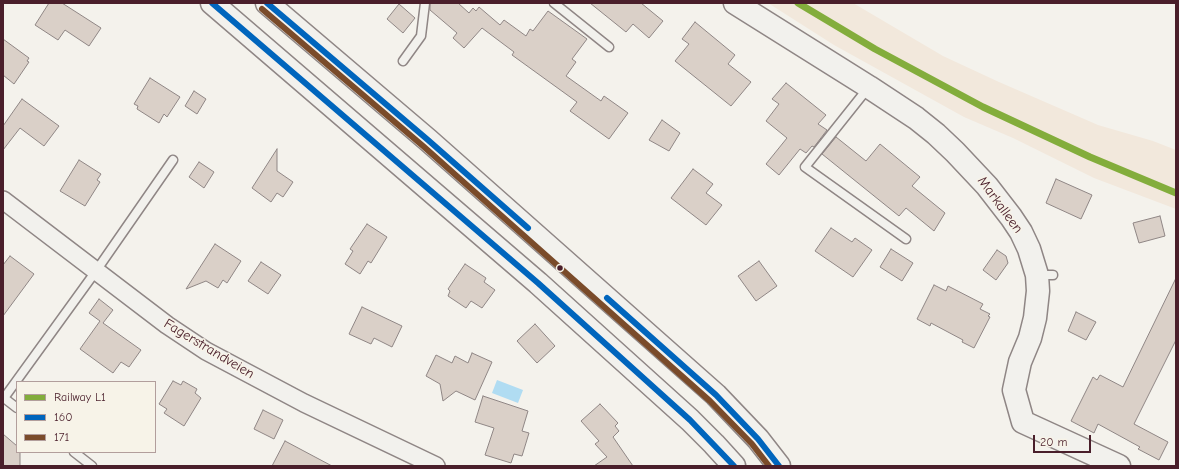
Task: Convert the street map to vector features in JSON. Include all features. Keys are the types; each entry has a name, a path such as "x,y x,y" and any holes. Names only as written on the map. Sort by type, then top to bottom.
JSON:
{"main road":[{"path":"212,3 538,283 690,420 734,466"},
{"path":"267,3 428,140 711,390 758,439 779,466"},
{"name":"Markalleen","path":"734,3 916,118 936,134 977,174 1000,201 1021,232 1029,249 1045,275 1038,291 1035,318 1030,338 1020,362 1014,390 1024,422 1119,466"}],"street":[{"name":"Fagerstrandveien","path":"3,200 167,325 206,351 304,403 436,466"}],"lane":[{"path":"403,60 421,36 425,3"},
{"path":"554,3 609,47"},
{"path":"869,87 805,167 906,239"},
{"path":"16,381 96,271 173,160"},
{"path":"16,381 4,398 16,407"},
{"path":"75,453 92,466"}],"shaded area":[{"path":"768,3 853,3 943,56 999,82 1098,125 1153,141 1176,150 1176,209 1094,178 1013,138 964,117 834,45"}],"water":[{"path":"497,380 523,390 518,403 492,393"}],"building":[{"path":"49,3 62,3 101,28 89,46 65,30 58,40 35,25"},
{"path":"430,3 458,3 469,13 473,8 476,11 479,7 500,25 504,20 526,36 530,29 533,31 548,11 587,39 572,59 576,62 566,76 601,101 604,96 628,113 609,139 570,111 577,102 512,55 514,52 482,28 464,48 453,38 457,33 430,10"},
{"path":"590,3 641,3 663,21 649,38 633,24 626,32"},
{"path":"399,4 415,18 403,33 387,19"},
{"path":"695,22 735,55 728,64 751,82 731,106 675,61 689,44 682,39"},
{"path":"3,39 29,58 27,61 29,62 14,84 3,75"},
{"path":"150,78 180,97 167,117 164,114 159,123 137,109 138,106 134,104"},
{"path":"786,83 826,115 818,124 827,130 814,147 812,146 806,153 800,149 779,175 766,164 787,138 766,121 779,104 772,99"},
{"path":"194,91 206,99 197,114 185,106"},
{"path":"22,99 59,126 44,146 20,128 3,150 3,126"},
{"path":"662,120 680,133 669,151 649,140"},
{"path":"836,137 866,161 880,144 920,177 912,186 945,213 934,231 906,208 899,216 822,154"},
{"path":"277,149 277,171 293,182 283,197 277,193 271,202 252,188"},
{"path":"79,160 101,174 97,180 100,182 85,206 60,191"},
{"path":"199,162 214,172 204,188 189,177"},
{"path":"693,169 713,184 706,193 722,205 706,225 671,198"},
{"path":"1056,179 1092,195 1081,219 1046,203"},
{"path":"1160,216 1165,236 1139,243 1133,223"},
{"path":"367,224 387,237 371,263 368,261 360,274 345,264 353,251 350,249"},
{"path":"831,228 852,242 855,238 872,250 853,277 815,251"},
{"path":"215,244 241,261 227,283 223,280 218,288 206,281 186,289"},
{"path":"891,249 913,263 902,281 880,267"},
{"path":"997,250 1006,256 1008,263 996,280 983,270"},
{"path":"10,256 34,274 3,316 3,265"},
{"path":"759,261 777,286 756,301 738,276"},
{"path":"261,262 281,275 268,294 248,281"},
{"path":"465,264 486,278 484,282 495,290 482,308 471,301 466,308 448,296 450,291 448,289"},
{"path":"1176,278 1176,340 1134,424 1168,442 1159,460 1138,449 1140,447 1098,424 1094,433 1071,421 1093,377 1097,380 1100,375 1123,387"},
{"path":"934,285 946,291 948,286 983,304 980,309 990,314 988,316 990,317 974,348 962,342 963,340 931,323 930,326 917,319"},
{"path":"99,299 113,310 103,323 141,350 129,367 121,362 113,373 80,349 100,321 89,313"},
{"path":"362,307 402,326 392,347 374,338 371,344 349,334"},
{"path":"1076,312 1096,322 1086,340 1068,331"},
{"path":"535,324 555,346 537,363 517,341"},
{"path":"472,353 492,362 475,400 456,391 443,401 440,384 426,376 436,355 452,363 455,356 468,363"},
{"path":"173,381 181,385 183,381 197,389 195,393 201,398 184,426 164,413 167,409 159,404"},
{"path":"483,396 528,411 522,431 529,433 522,456 514,454 511,463 485,455 494,428 475,422"},
{"path":"600,404 618,423 615,426 619,431 613,437 633,466 594,466 607,457 595,444 599,441 581,421"},
{"path":"263,410 283,420 274,439 254,429"},
{"path":"3,434 16,445 16,453 20,453 20,466 3,466"},
{"path":"285,441 332,466 272,466"}],"rail line":[{"name":"L1","path":"798,3 875,49 983,107 1090,157 1176,193"}],"transit line":[{"name":"160","path":"212,3 538,283 690,420 734,466"},
{"name":"160","path":"267,3 428,140 528,228"},
{"name":"171","path":"262,9 423,146 710,401 752,444 769,466"},
{"name":"160","path":"607,298 716,395 758,439 779,466"}]}
